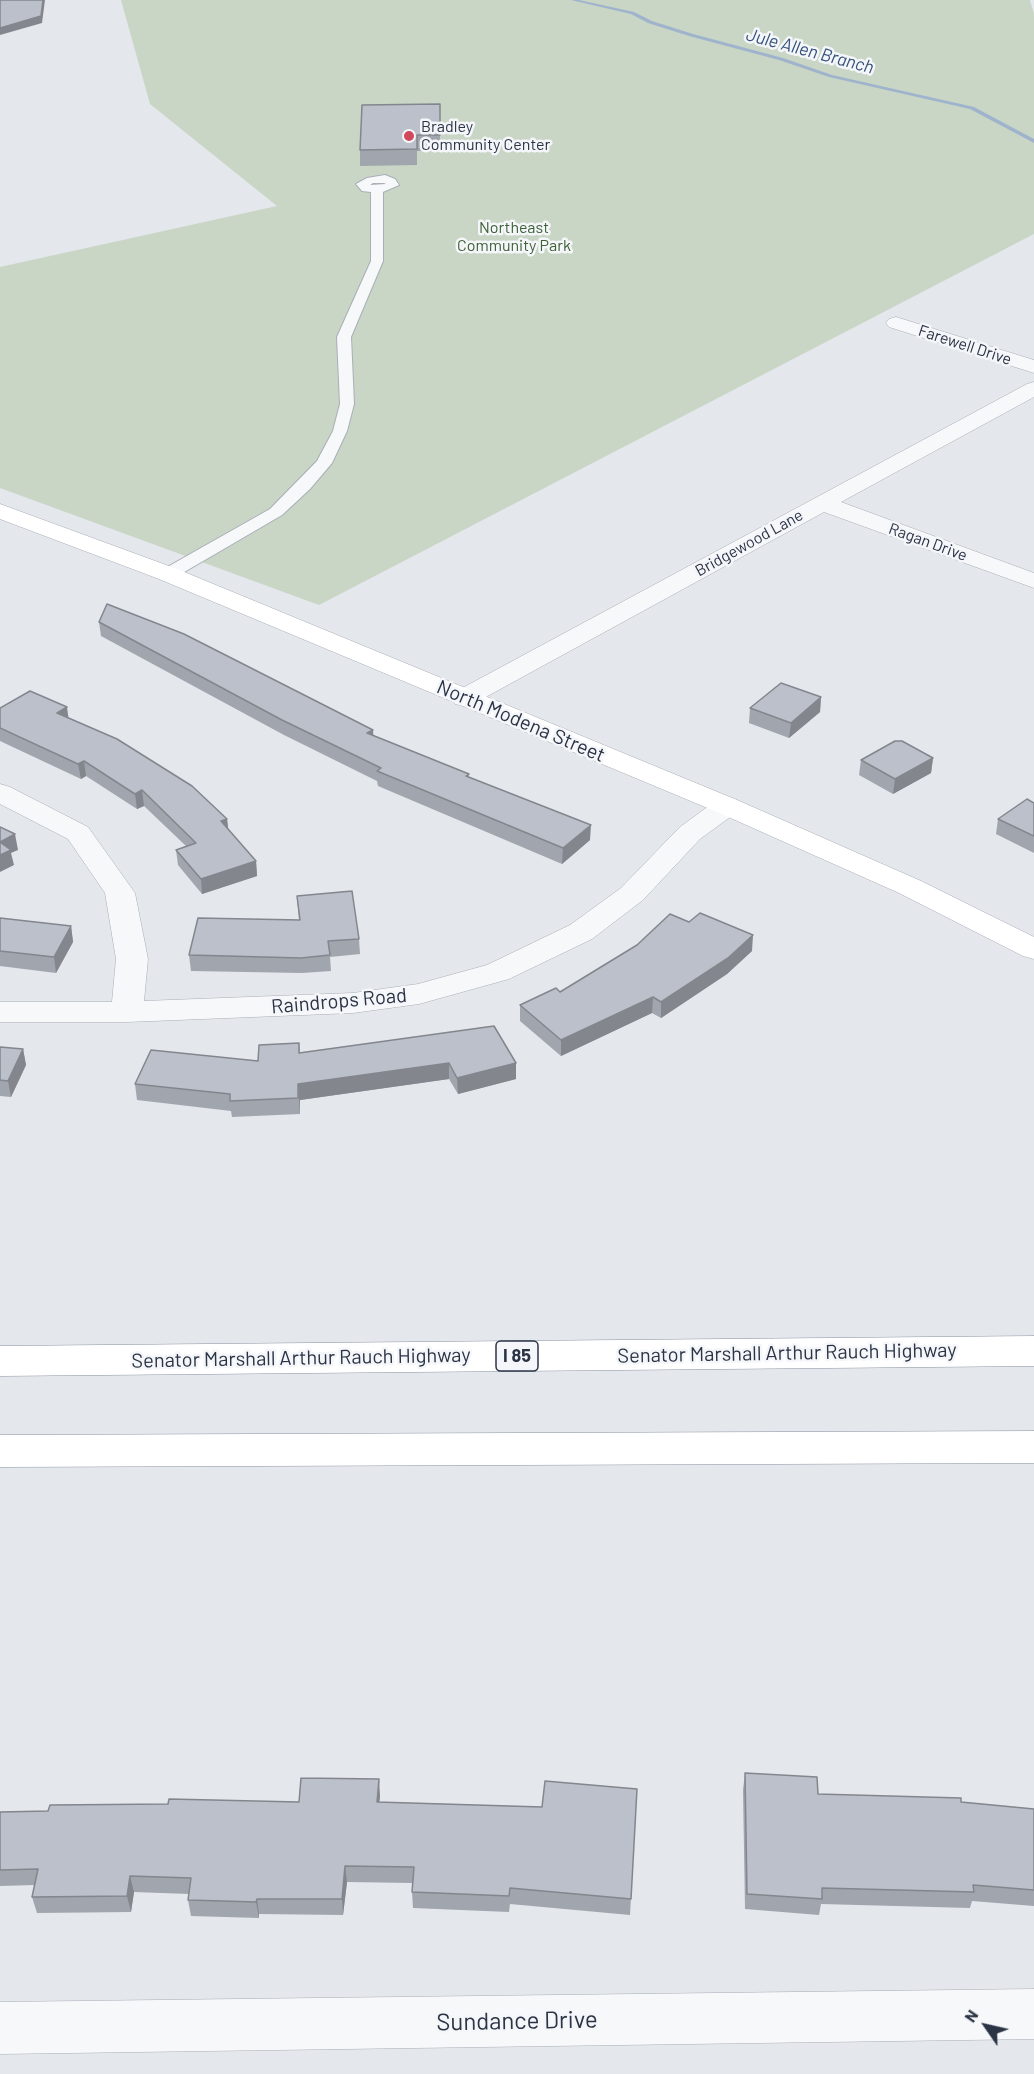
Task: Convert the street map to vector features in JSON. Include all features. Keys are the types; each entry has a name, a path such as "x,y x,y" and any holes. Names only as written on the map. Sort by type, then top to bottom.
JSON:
{"main road":[{"name":"North Modena Street","path":"0,511 168,574 727,806 910,887 1034,949"},
{"name":"Senator Marshall Arthur Rauch Highway","path":"0,1361 1034,1351"},
{"path":"0,1451 1034,1447"}],"street":[{"name":"Farewell Drive","path":"896,323 1034,367"},
{"name":"Bridgewood Lane","path":"464,698 1034,387"},
{"name":"Ragan Drive","path":"822,503 1034,580"},
{"path":"0,793 78,833 120,893 132,959 127,1012"},
{"name":"Raindrops Road","path":"0,1012 127,1012 353,1003 418,994 498,972 589,926 632,894 690,833 727,806"},
{"name":"Sundance Drive","path":"0,2028 1034,2014"}],"lane":[{"path":"168,574 276,512 304,486 324,463 340,431 347,404 344,338 351,317 377,261 377,190"}],"green space":[{"name":"Northeast Community Park","path":"121,0 1030,0 1034,14 1034,234 319,605 0,488 0,267 277,206 150,104"}],"building":[{"path":"0,0 43,0 41,16 0,28"},
{"path":"440,104 440,135 417,135 417,149 360,150 362,105"},
{"path":"107,604 184,634 373,730 367,733 469,774 466,776 591,825 563,848 377,771 381,768 282,720 99,622"},
{"path":"781,683 821,697 791,723 750,708"},
{"path":"30,691 67,707 57,713 117,739 192,786 227,819 221,821 256,861 201,879 176,850 196,843 142,790 135,794 84,761 78,764 0,728 0,708"},
{"path":"895,741 902,741 933,758 895,779 861,760"},
{"path":"1027,799 1034,803 1034,836 998,819"},
{"path":"0,827 15,834 0,842"},
{"path":"0,842 11,850 0,855"},
{"path":"352,891 359,939 328,941 330,955 301,958 189,955 198,918 300,920 297,896"},
{"path":"700,913 753,935 728,958 661,1002 653,997 561,1040 520,1005 556,988 560,992 637,945 670,914 689,922"},
{"path":"0,918 71,926 54,957 0,951"},
{"path":"494,1026 516,1063 457,1078 449,1063 298,1084 298,1098 230,1101 230,1094 135,1084 151,1050 258,1061 259,1045 299,1043 299,1053"},
{"path":"0,1047 23,1049 8,1081 0,1080"},
{"path":"745,1773 817,1777 818,1794 961,1798 961,1802 1034,1809 1034,1890 973,1885 974,1892 822,1888 822,1899 747,1894"},
{"path":"301,1778 379,1779 377,1802 542,1807 545,1781 637,1789 631,1899 510,1888 509,1896 412,1892 414,1867 345,1866 342,1899 257,1899 256,1902 188,1900 191,1878 130,1876 127,1896 32,1897 38,1869 0,1870 0,1812 48,1811 50,1805 168,1804 169,1799 299,1802"}],"waterway":[{"name":"Jule Allen Branch","path":"573,0 632,13 650,22 691,35 781,59 831,76 972,108 1034,141"}],"place":[{"name":"Bradley Community Center","path":"409,136"}]}
